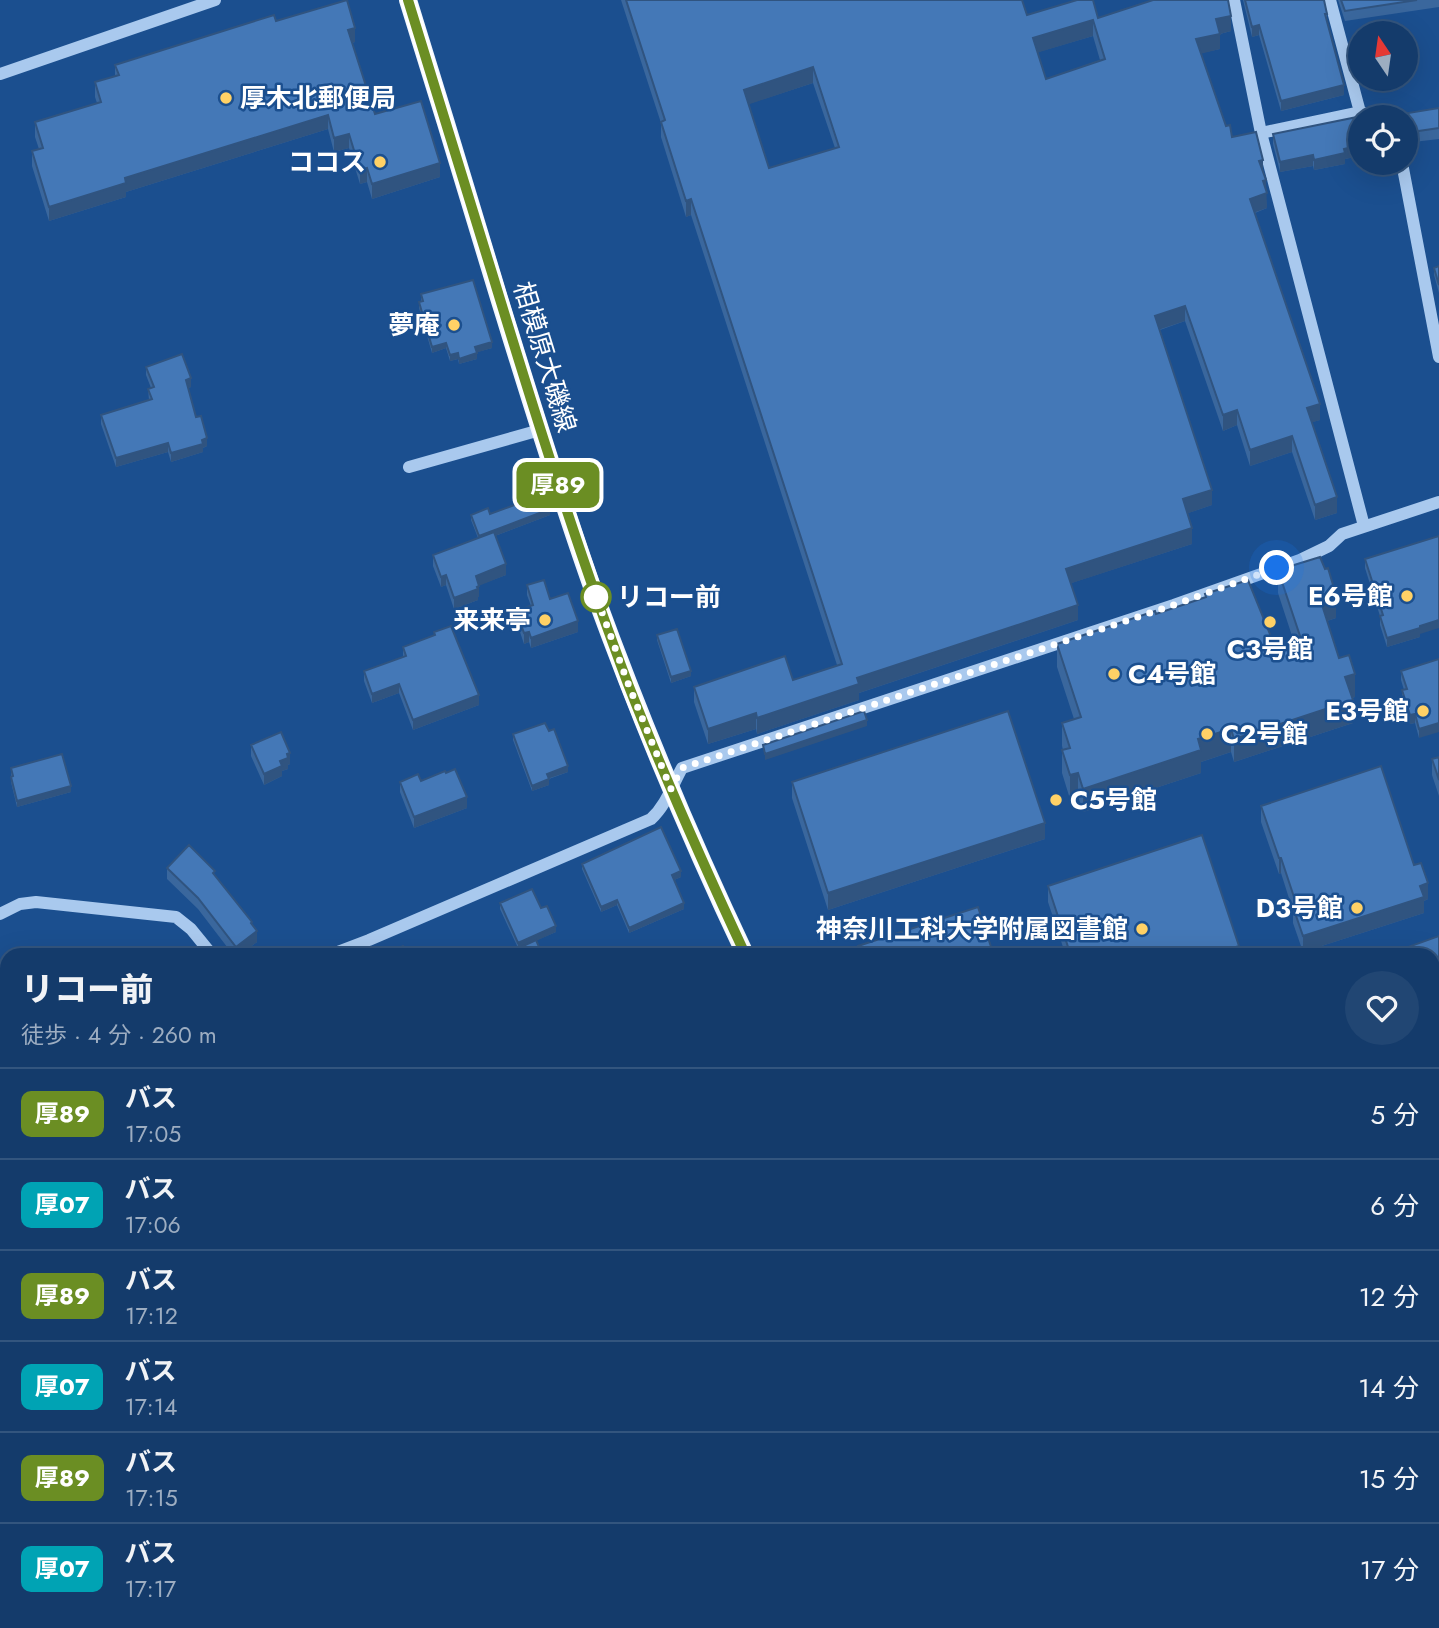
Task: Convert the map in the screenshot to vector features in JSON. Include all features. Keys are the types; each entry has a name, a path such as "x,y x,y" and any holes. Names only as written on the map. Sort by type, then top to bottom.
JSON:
{"main road":[{"name":"相模原大磯線","path":"408,0 540,430 595,593 671,789 742,948"}],"street":[{"path":"0,74 215,0"},
{"path":"1234,0 1261,133 1364,526"},
{"path":"1330,0 1358,105"},
{"path":"1261,133 1348,115"},
{"path":"1404,175 1439,357"},
{"path":"409,467 540,430"},
{"path":"348,948 651,819 662,809 682,768 1208,593 1300,560 1329,546 1342,534 1439,502"},
{"path":"0,914 20,904 36,902 176,917 191,929 206,948"}],"building":[{"name":"厚木北郵便局","path":"347,0 355,28 348,30 375,114 421,101 440,163 372,184 367,168 360,170 349,134 334,138 328,115 125,178 126,183 49,207 32,151 43,148 35,122 101,102 95,82 119,75 115,65 274,15 276,21"},
{"path":"626,0 1022,0 1027,15 1077,0 1093,0 1098,18 1153,0 1228,0 1231,16 1216,19 1220,34 1196,39 1226,126 1230,125 1232,137 1256,132 1263,160 1259,161 1266,180 1263,181 1267,193 1250,199 1320,404 1307,408 1337,497 1315,505 1292,436 1250,450 1237,410 1223,415 1185,306 1155,316 1212,490 1183,499 1192,528 1066,569 1078,605 857,678 859,684 757,718 756,713 708,729 694,687 785,656 793,680 842,664 691,199 686,201 661,122 665,120","holes":["1093,20 1105,59 1046,79 1033,38","813,67 839,147 769,168 744,90"]},
{"path":"1245,0 1324,0 1325,14 1344,85 1281,101 1259,25 1252,27"},
{"path":"1341,0 1417,0 1345,11"},
{"path":"1439,108 1439,128 1418,131 1418,111"},
{"path":"1348,119 1348,148 1344,149 1345,153 1314,160 1313,155 1280,162 1273,134"},
{"path":"1439,266 1439,285 1434,268"},
{"path":"473,280 492,342 475,347 477,353 459,359 458,353 450,355 446,343 432,347 419,302 423,301 421,294"},
{"path":"182,354 191,378 186,380 196,417 201,416 207,438 202,440 203,444 171,453 168,443 116,458 101,415 152,399 148,389 154,387 146,367"},
{"path":"544,494 550,509 479,536 471,515 488,508 490,514"},
{"path":"494,532 506,564 476,576 478,589 454,598 446,575 441,577 433,555"},
{"name":"E6号館","path":"1439,536 1439,620 1387,638 1380,616 1383,615 1365,559"},
{"path":"1320,557 1325,569 1328,568 1336,595 1321,600 1339,658 1349,655 1355,674 1345,677 1353,700 1234,739 1231,729 1198,739 1201,750 1083,789 1078,773 1070,775 1062,750 1070,748 1062,723 1081,717 1057,644 1155,611 1156,614 1248,580 1276,649 1301,639 1278,570"},
{"path":"544,580 550,599 568,593 578,621 531,638 529,632 524,633 518,616 523,614 521,609 533,605 527,585"},
{"path":"451,626 479,695 413,720 399,684 372,694 364,671 406,656 403,647"},
{"path":"677,629 691,671 671,677 657,635"},
{"name":"E3号館","path":"1439,659 1439,723 1419,729 1415,714 1410,715 1402,690 1407,689 1401,671"},
{"path":"864,711 867,720 765,754 763,745"},
{"path":"1008,711 1045,823 828,893 792,782"},
{"path":"545,723 549,731 554,729 568,766 547,774 549,779 532,786 513,734"},
{"path":"281,732 290,753 287,754 288,758 280,761 282,766 264,774 251,745"},
{"path":"62,754 71,786 17,801 11,768"},
{"path":"1439,757 1439,780 1432,759"},
{"path":"1381,766 1414,865 1421,863 1428,883 1420,886 1424,897 1303,936 1293,907 1297,906 1261,806"},
{"path":"455,769 467,797 414,817 400,782 418,774 421,781"},
{"path":"661,827 681,871 672,875 684,903 629,928 617,900 601,907 582,864"},
{"name":"神奈川工科大学附属図書館","path":"1202,835 1239,946 1068,948 1048,886"},
{"path":"189,845 215,871 213,873 257,931 236,947 198,898 167,868"},
{"path":"532,889 541,908 547,906 556,926 518,943 500,903"},
{"path":"978,907 991,948 859,948"},
{"path":"1439,936 1439,948 1405,948"},
{"path":"536,940 540,948 519,948"}],"bus line":[{"name":"厚89","path":"408,0 540,430 595,593 671,789 742,948"}],"place":[{"name":"厚木北郵便局","path":"226,98"},
{"name":"ココス","path":"380,162"},
{"name":"夢庵","path":"454,325"},
{"name":"E6号館","path":"1407,596"},
{"name":"リコー前","path":"596,597"},
{"name":"来来亭","path":"545,620"},
{"name":"C3号館","path":"1270,622"},
{"name":"C4号館","path":"1114,674"},
{"name":"E3号館","path":"1423,711"},
{"name":"C2号館","path":"1207,734"},
{"name":"C5号館","path":"1056,800"},
{"name":"D3号館","path":"1357,908"},
{"name":"神奈川工科大学附属図書館","path":"1142,929"}],"route":[{"path":"596,597 595,593 671,789 682,768 1174,605 1277,568"}]}
